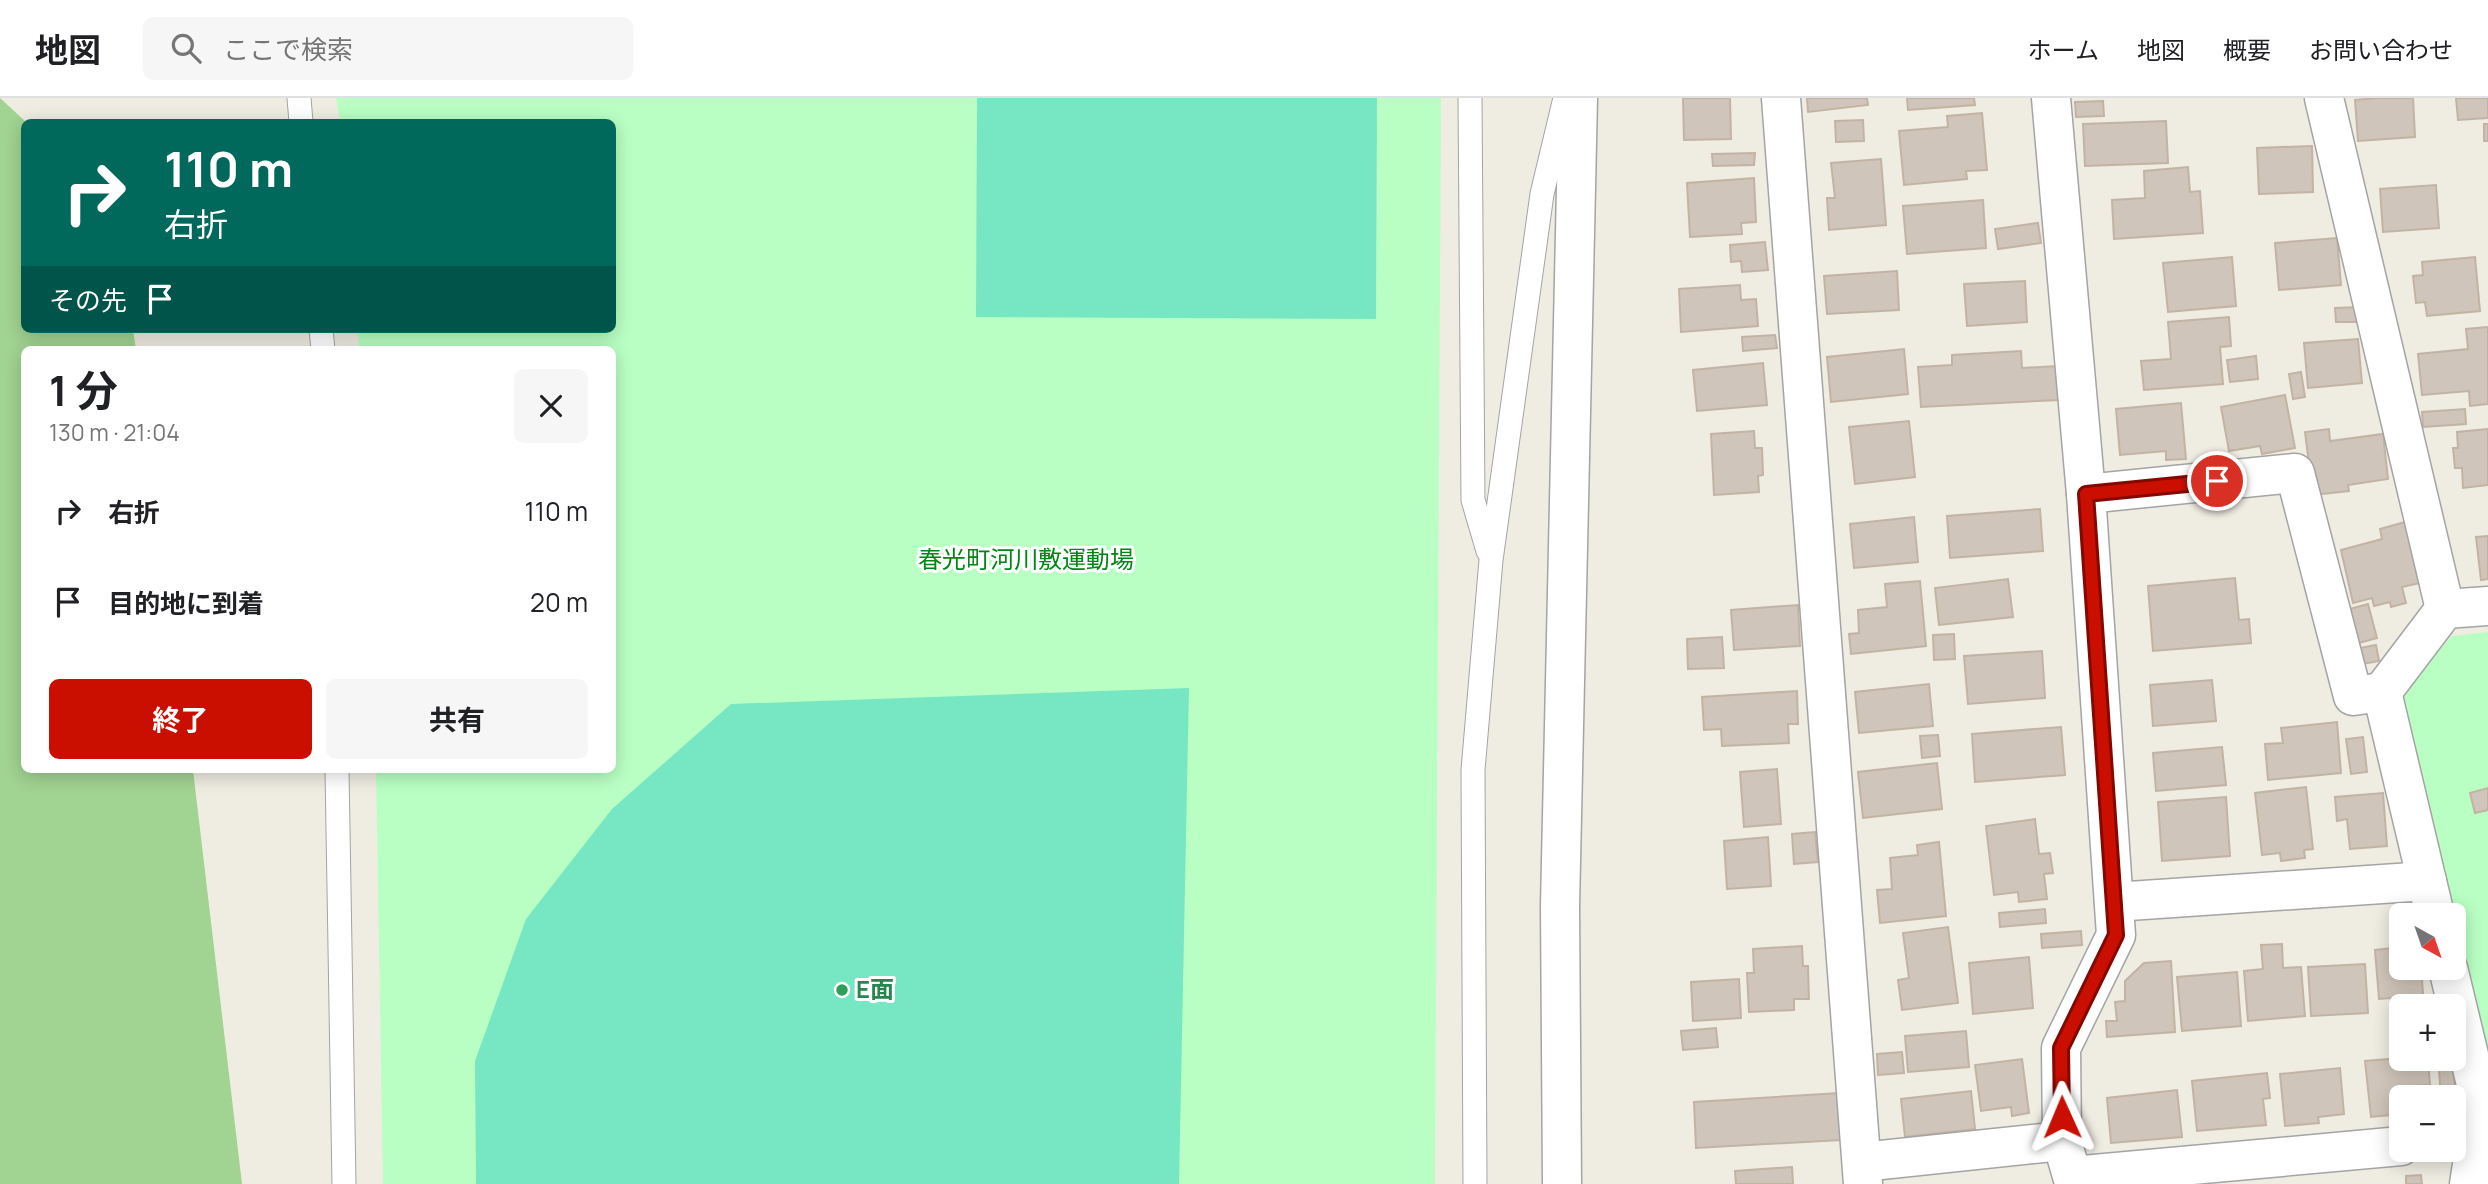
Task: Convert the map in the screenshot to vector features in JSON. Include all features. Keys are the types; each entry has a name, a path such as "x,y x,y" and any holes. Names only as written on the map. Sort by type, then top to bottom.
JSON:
{"street":[{"path":"1562,1184 1560,906 1578,98"},
{"path":"1781,98 1862,1173 2062,1141"},
{"path":"2052,98 2086,494 2116,935 2061,1048 2062,1141 2072,1175 2389,1147"},
{"path":"2324,98 2445,610"},
{"path":"2086,494 2295,473 2353,696 2382,692 2445,610 2488,606"},
{"path":"2114,902 2431,898 2382,692"},
{"path":"2450,980 2474,1123 2469,1184"}],"lane":[{"path":"299,98 302,119"},
{"path":"1470,98 1473,500 1491,560"},
{"path":"1475,1184 1473,770 1491,560 1542,194 1565,98"},
{"path":"337,773 344,1184"}],"green space":[{"path":"0,98 23,119 21,333 134,333 135,346 21,346 21,773 193,773 242,1184 0,1184"},
{"name":"春光町河川敷運動場","path":"336,98 1441,98 1435,1184 383,1184 376,773 616,773 616,346 359,346 358,333 616,333 616,119 340,119"},
{"path":"977,98 1377,98 1376,319 976,317"},
{"path":"2488,632 2488,1049 2466,960 2466,903 2452,903 2400,694 2452,636"},
{"name":"E面","path":"1189,688 1179,1184 476,1184 475,1061 526,919 612,809 731,704"}],"building":[{"path":"1683,98 1730,98 1731,139 1684,140"},
{"path":"1807,98 1867,98 1868,105 1808,112"},
{"path":"1907,98 1974,98 1975,105 1908,110"},
{"path":"2413,98 2415,137 2358,141 2355,100"},
{"path":"2456,98 2488,98 2488,118 2458,120"},
{"path":"2103,101 2104,116 2076,117 2075,102"},
{"path":"1982,113 1987,170 1966,171 1967,179 1904,185 1899,131 1948,127 1947,116"},
{"path":"1863,120 1864,141 1836,142 1835,121"},
{"path":"2166,121 2168,163 2085,166 2083,124"},
{"path":"2484,124 2488,124 2488,141 2484,141"},
{"path":"2312,146 2313,192 2259,194 2257,148"},
{"path":"1755,153 1754,165 1713,166 1712,154"},
{"path":"1881,159 1886,225 1829,230 1827,198 1835,198 1831,163"},
{"path":"2188,167 2190,192 2200,191 2203,233 2114,239 2112,200 2145,198 2144,171"},
{"path":"1754,178 1756,222 1741,223 1742,234 1690,237 1687,183"},
{"path":"2436,185 2439,228 2383,232 2380,189"},
{"path":"1983,200 1986,248 1907,254 1903,206"},
{"path":"2038,223 2041,243 1998,249 1995,229"},
{"path":"2337,238 2341,285 2279,290 2275,243"},
{"path":"1765,242 1768,270 1742,272 1741,261 1731,262 1730,245"},
{"path":"2232,257 2236,306 2168,312 2163,263"},
{"path":"2475,257 2480,311 2427,316 2425,302 2416,303 2413,276 2423,275 2422,262"},
{"path":"1897,271 1899,310 1827,314 1824,276"},
{"path":"2025,281 2027,322 1967,326 1964,284"},
{"path":"1740,285 1741,300 1756,299 1758,326 1681,332 1679,289"},
{"path":"2360,307 2360,322 2336,322 2335,308"},
{"path":"2229,317 2231,346 2220,347 2223,384 2144,390 2141,361 2171,359 2168,322"},
{"path":"2488,327 2488,404 2470,406 2469,391 2422,395 2418,354 2468,349 2466,329"},
{"path":"1775,335 1777,348 1743,351 1742,337"},
{"path":"2358,339 2362,383 2308,388 2304,343"},
{"path":"1904,349 1908,394 1831,402 1827,357"},
{"path":"2021,351 2022,368 2057,366 2059,400 1921,407 1918,367 1952,365 1952,355"},
{"path":"2256,356 2258,379 2230,382 2227,360"},
{"path":"1763,363 1767,405 1697,411 1693,370"},
{"path":"2301,372 2305,397 2293,399 2289,374"},
{"path":"2285,395 2295,448 2262,454 2260,446 2229,451 2221,407"},
{"path":"2181,403 2186,459 2166,460 2166,451 2120,455 2116,409"},
{"path":"2465,409 2466,424 2423,427 2422,412"},
{"path":"1909,421 1915,477 1855,484 1849,427"},
{"path":"2329,429 2330,441 2383,434 2388,479 2348,485 2349,491 2313,495 2305,432"},
{"path":"2488,429 2488,485 2463,488 2462,468 2455,468 2453,448 2458,448 2457,432"},
{"path":"1754,431 1755,448 1762,448 1763,475 1758,476 1759,492 1714,495 1711,434"},
{"path":"2040,509 2043,551 1950,558 1947,516"},
{"path":"1914,517 1918,562 1854,568 1850,524"},
{"path":"2405,522 2420,583 2402,587 2406,603 2391,607 2390,602 2374,606 2372,598 2353,603 2341,550 2382,539 2380,529"},
{"path":"2488,536 2488,579 2481,580 2476,537"},
{"path":"2235,578 2239,620 2249,619 2251,643 2153,651 2148,586"},
{"path":"2008,579 2013,617 1939,625 1935,588"},
{"path":"1920,581 1926,646 1851,654 1849,634 1859,633 1858,610 1887,607 1885,584"},
{"path":"2368,604 2377,638 2355,644 2346,610"},
{"path":"1798,605 1800,646 1734,650 1731,610"},
{"path":"1954,634 1955,659 1934,660 1933,635"},
{"path":"1722,637 1724,668 1688,669 1687,639"},
{"path":"2376,645 2379,661 2362,664 2360,648"},
{"path":"2042,651 2045,698 1968,704 1964,656"},
{"path":"2212,680 2216,721 2153,726 2150,685"},
{"path":"1929,684 1933,726 1859,733 1855,692"},
{"path":"1797,691 1798,724 1788,724 1789,743 1722,746 1721,729 1704,730 1702,697"},
{"path":"2337,722 2341,773 2268,780 2265,744 2283,743 2281,728"},
{"path":"2061,727 2065,775 1975,782 1972,734"},
{"path":"1938,735 1940,756 1922,758 1920,736"},
{"path":"2363,737 2367,772 2351,774 2346,739"},
{"path":"2222,747 2226,785 2156,791 2153,753"},
{"path":"1937,763 1942,809 1863,818 1858,772"},
{"path":"1777,769 1781,824 1744,827 1740,772"},
{"path":"2306,787 2313,849 2304,850 2305,858 2281,861 2280,853 2262,855 2255,793"},
{"path":"2488,788 2488,810 2475,813 2470,793"},
{"path":"2383,793 2387,846 2350,849 2347,819 2337,821 2335,797"},
{"path":"2226,797 2230,856 2162,861 2158,802"},
{"path":"2035,819 2039,854 2050,853 2053,873 2044,874 2047,899 2019,902 2018,892 1994,895 1986,826"},
{"path":"1815,832 1818,862 1794,864 1792,834"},
{"path":"1768,837 1771,886 1727,889 1724,841"},
{"path":"1939,842 1946,916 1880,923 1877,890 1892,889 1890,858 1918,855 1917,845"},
{"path":"2045,909 2046,923 2000,927 1999,913"},
{"path":"1948,927 1958,1003 1902,1010 1898,980 1909,978 1903,933"},
{"path":"2081,931 2082,945 2042,948 2041,934"},
{"path":"2282,944 2283,968 2301,967 2305,1016 2248,1021 2244,971 2263,969 2261,945"},
{"path":"1802,946 1803,966 1808,966 1809,999 1794,999 1794,1010 1749,1012 1747,973 1754,973 1753,949"},
{"path":"2389,948 2389,980 2422,980 2423,994 2389,994 2389,998 2379,999 2375,950"},
{"path":"2029,957 2033,1008 1973,1014 1969,963"},
{"path":"2171,961 2175,1032 2107,1037 2106,1021 2117,1021 2115,1002 2125,1001 2125,981 2144,963"},
{"path":"2365,964 2368,1013 2311,1016 2308,967"},
{"path":"2237,972 2241,1026 2182,1031 2177,977"},
{"path":"1739,979 1741,1018 1693,1021 1691,982"},
{"path":"1716,1028 1718,1047 1683,1050 1681,1031"},
{"path":"1966,1031 1969,1067 1908,1072 1905,1036"},
{"path":"1902,1052 1904,1073 1878,1075 1877,1054"},
{"path":"2022,1059 2029,1113 2012,1116 2011,1107 1981,1111 1975,1065"},
{"path":"2389,1059 2389,1071 2429,1071 2430,1085 2389,1085 2389,1115 2371,1117 2365,1061"},
{"path":"2340,1068 2344,1114 2318,1117 2319,1123 2285,1126 2280,1074"},
{"path":"2439,1071 2453,1071 2455,1085 2440,1085"},
{"path":"2267,1073 2270,1098 2263,1099 2266,1125 2197,1131 2192,1081"},
{"path":"2177,1090 2182,1137 2111,1143 2107,1098"},
{"path":"1971,1091 1975,1129 1905,1137 1901,1099"},
{"path":"1839,1093 1841,1140 1696,1148 1694,1102"},
{"path":"1792,1167 1793,1184 1736,1184 1735,1171"},
{"path":"2421,1175 2422,1184 2406,1184 2406,1176"}],"place":[{"name":"E面","path":"842,990"}],"route":[{"path":"2062,1117 2061,1048 2116,935 2086,494 2217,481"}]}
